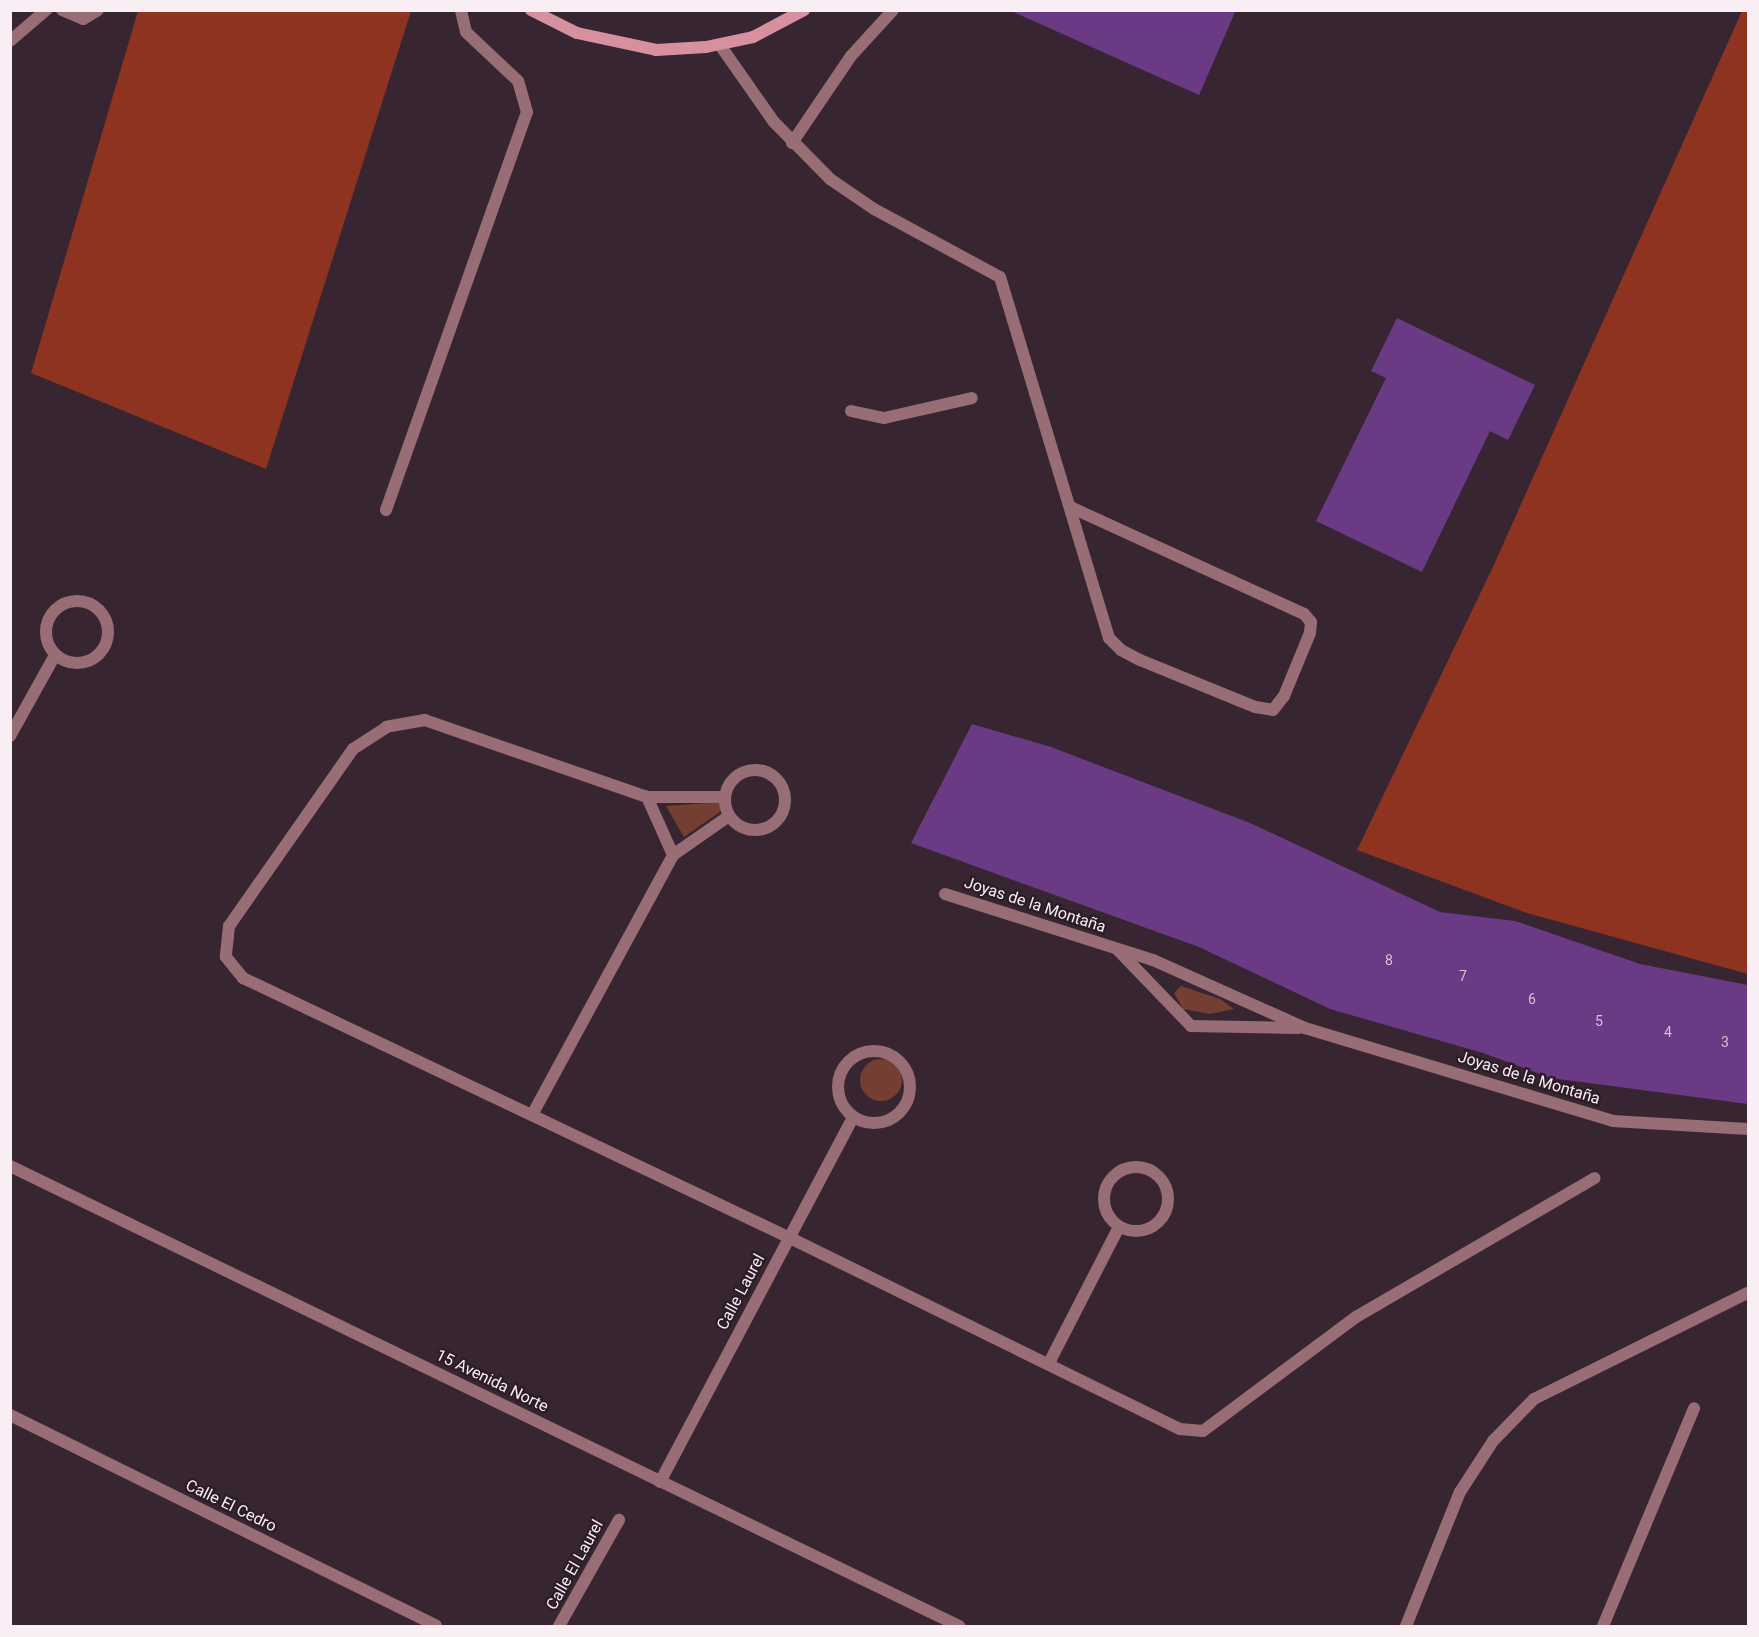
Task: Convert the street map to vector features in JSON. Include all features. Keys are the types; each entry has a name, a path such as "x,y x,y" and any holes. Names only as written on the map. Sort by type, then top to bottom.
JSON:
{"street":[{"path":"10,41 46,10"},
{"path":"62,10 83,19 98,10"},
{"path":"386,510 527,112 518,81 466,32 461,10"},
{"path":"531,10 577,33 631,48 656,51 720,45 753,37 804,10"},
{"path":"792,143 851,56 893,10"},
{"path":"720,45 792,143 830,179 874,209 1000,277 1109,638 1121,650 1255,707 1273,710 1284,696 1310,633 1311,622 1304,614 1070,507"},
{"path":"851,411 884,418 972,398"},
{"path":"76,600 96,606 108,623 107,643 102,652 84,663 64,661 55,655 49,646 46,626 57,608 76,600"},
{"path":"10,736 55,655"},
{"path":"725,797 646,797 425,720 387,727 353,749 229,926 226,957 243,978 788,1237 1180,1429 1203,1431 1356,1317 1595,1178"},
{"path":"748,770 767,771 782,784 786,802 778,819 762,829 743,828 729,816 725,797 732,779 748,770"},
{"path":"646,797 674,855"},
{"path":"532,1115 674,855 729,816"},
{"name":"Joyas de la Montaña","path":"945,894 1154,960 1305,1028 1613,1121 1749,1129"},
{"name":"Joyas de la Montaña","path":"1115,947 1191,1026 1305,1028"},
{"path":"866,1051 887,1052 903,1064 912,1084 908,1104 893,1119 873,1124 853,1118 840,1101 838,1080 848,1062 866,1051"},
{"name":"Calle Laurel","path":"660,1482 853,1118"},
{"name":"15 Avenida Norte","path":"10,1166 959,1626"},
{"path":"1137,1166 1153,1170 1165,1183 1169,1199 1164,1216 1152,1228 1136,1232 1119,1227 1107,1215 1103,1198 1108,1181 1120,1170 1137,1166"},
{"path":"1049,1363 1119,1227"},
{"path":"1406,1626 1460,1492 1493,1441 1534,1399 1749,1293"},
{"path":"1603,1626 1694,1408"},
{"name":"Calle El Cedro","path":"10,1415 436,1626"},
{"name":"Calle El Laurel","path":"559,1626 619,1520"}],"shaded area":[{"path":"138,11 411,11 266,469 31,373"},
{"path":"1742,11 1748,11 1748,974 1527,913 1357,850 1492,569"},
{"path":"722,802 721,811 684,837 666,806"},
{"path":"1181,986 1220,999 1234,1009 1210,1014 1183,1009 1174,993"},
{"path":"881,1059 889,1060 896,1065 901,1072 901,1088 896,1095 889,1100 881,1101 873,1100 866,1095 861,1088 860,1080 861,1072 866,1065 873,1060"}],"building":[{"path":"1009,10 1236,10 1199,95"},
{"path":"1397,318 1535,385 1508,440 1490,431 1422,572 1316,521 1386,378 1371,371"},
{"path":"972,724 1051,747 1250,823 1440,912 1515,921 1640,964 1748,985 1748,1104 1551,1078 1483,1053 1330,1009 1199,947 911,843"}]}
